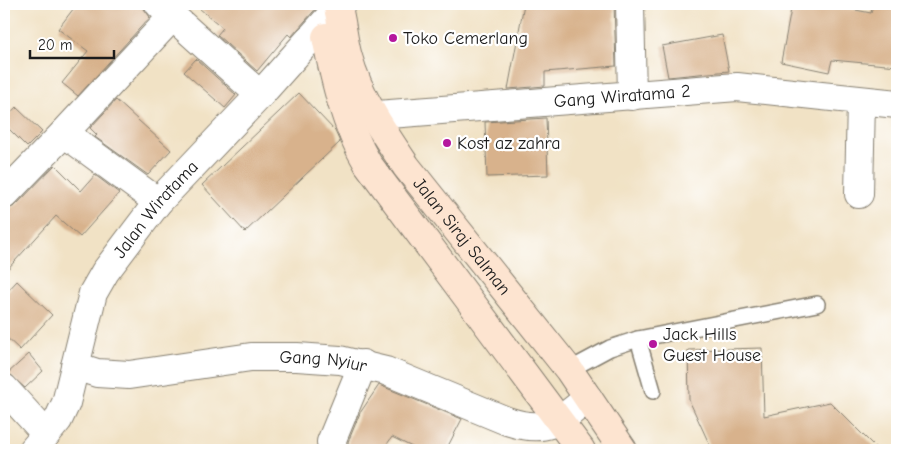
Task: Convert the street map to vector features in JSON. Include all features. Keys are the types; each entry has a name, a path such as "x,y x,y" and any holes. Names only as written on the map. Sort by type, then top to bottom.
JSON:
{"street":[{"path":"630,4 632,96"},
{"name":"Jalan Wiratama","path":"40,442 58,420 66,403 93,293 104,272 158,202 260,95 333,8"},
{"name":"Jalan Siraj Salman","path":"333,8 348,57 360,116 360,150 376,177 581,450"},
{"path":"4,195 64,133 166,10 260,95"},
{"name":"Gang Wiratama 2","path":"360,116 737,87 897,104"},
{"path":"859,194 861,101"},
{"name":"Jalan Siraj Salman","path":"360,116 406,166 570,370 622,450"},
{"path":"64,133 158,202"},
{"name":"Gang Nyiur","path":"75,366 108,375 129,375 251,356 297,356 363,364 386,371 524,427 540,428 561,421"},
{"path":"334,450 331,442 363,364"},
{"path":"4,388 40,442"},
{"path":"561,421 588,398"}],"lane":[{"path":"570,370 610,348 638,339 817,304"},
{"path":"638,339 653,391"}],"building":[{"path":"77,4 144,4 144,9 150,17 78,96 62,83 88,51 58,29"},
{"path":"194,4 320,4 291,37 288,34 257,71 217,35 223,28"},
{"path":"524,4 614,4 616,66 545,72 545,86 508,89"},
{"path":"792,4 825,4 871,13 873,4 897,4 897,66 832,60 829,72 781,62"},
{"path":"722,35 729,71 668,77 662,46"},
{"path":"196,59 236,95 225,108 184,72"},
{"path":"299,93 335,131 340,142 245,232 202,185"},
{"path":"116,100 171,150 148,175 95,137 97,135 90,128"},
{"path":"16,107 42,132 27,147 4,124 4,120"},
{"path":"546,118 548,175 487,177 485,122"},
{"path":"55,165 81,191 95,175 119,193 80,237 56,216 4,273 4,210 15,206"},
{"path":"17,281 52,315 20,350 4,335 4,295"},
{"path":"762,348 764,416 830,402 878,450 814,450 813,448 794,450 712,450 689,400 688,350"},
{"path":"29,354 43,371 25,388 8,373"},
{"path":"379,385 462,419 446,450 418,450 392,437 383,450 352,450 349,448 348,442 360,413"}],"place":[{"name":"Toko Cemerlang","path":"393,38"},
{"name":"Kost az zahra","path":"447,143"},
{"name":"Jack Hills Guest House","path":"653,344"}]}
